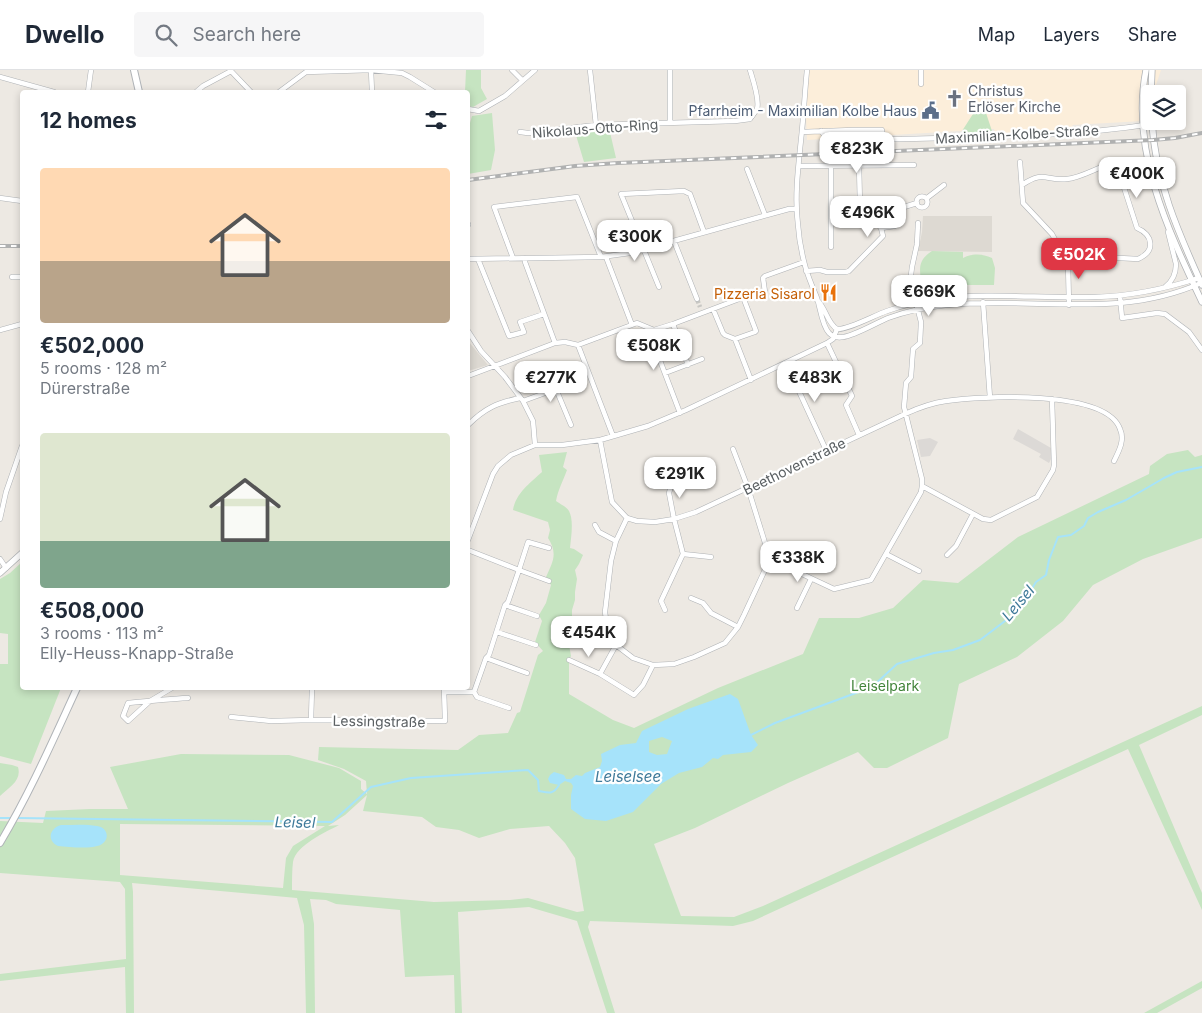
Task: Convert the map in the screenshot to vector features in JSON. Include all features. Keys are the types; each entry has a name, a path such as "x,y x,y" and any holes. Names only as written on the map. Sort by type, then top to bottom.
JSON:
{"main road":[{"path":"134,70 139,90"},
{"path":"0,843 39,770 76,690"}],"street":[{"path":"88,90 91,70"},
{"path":"282,90 306,72 371,70 402,73 431,90"},
{"path":"371,70 372,90"},
{"path":"512,70 522,80"},
{"path":"470,109 479,111 505,96 535,70"},
{"path":"590,70 596,125"},
{"name":"Nikolaus-Otto-Ring","path":"670,70 670,123"},
{"name":"Nikolaus-Otto-Ring","path":"520,132 528,133 596,125 750,119 758,107 750,70"},
{"path":"807,70 796,209 806,271 826,329 830,334 841,337 846,336 889,318 946,305 983,303 1121,304 1153,299 1186,290 1198,293"},
{"path":"921,70 921,84"},
{"path":"1144,85 1146,70"},
{"path":"1152,70 1152,85"},
{"path":"198,90 231,71 248,90"},
{"path":"0,77 47,90"},
{"name":"Maximilian-Kolbe-Straße","path":"821,132 830,142 1048,135 1141,126"},
{"name":"Maximilian-Kolbe-Straße","path":"802,132 882,130 883,139"},
{"path":"1145,130 1153,182 1168,225 1202,302"},
{"path":"817,300 822,304 832,326 837,329 845,328 886,311 916,303 948,298 983,296 1069,298 1120,296 1201,282 1178,231 1164,193 1157,162 1153,130"},
{"path":"1020,162 1023,203 1054,237 1068,263 1069,305"},
{"path":"798,166 914,164"},
{"path":"806,271 849,271 883,236 880,227 862,208 860,201 859,165"},
{"path":"1022,185 1036,177 1069,179 1110,165 1119,172 1136,228 1147,235 1150,240 1148,253 1138,258 1082,256 1068,263"},
{"path":"831,166 831,247"},
{"path":"747,169 765,215"},
{"path":"927,198 944,185"},
{"path":"659,287 621,194 684,191 690,194 704,232"},
{"path":"917,203 919,197 924,196 927,198"},
{"path":"513,258 494,207 577,197 632,325"},
{"path":"0,198 20,201"},
{"path":"917,203 919,207 924,208 928,204 927,198"},
{"path":"880,227 895,226 895,213 901,207 917,203"},
{"path":"831,210 858,210 862,208"},
{"path":"470,259 603,257 644,250 765,215 796,209"},
{"path":"770,559 834,589 871,580 920,492 922,479 904,407 906,383 911,377 913,349 920,343 921,322 912,287 912,267 918,224"},
{"path":"1162,289 1171,280 1176,270 1168,225"},
{"path":"674,241 697,299"},
{"path":"525,258 555,343"},
{"path":"478,259 509,336 524,332 520,322 544,314"},
{"path":"470,375 555,343 565,342 578,345 637,323 654,330 702,314 744,297 758,298 765,292 764,277 804,262"},
{"path":"12,277 20,277"},
{"path":"1186,290 1193,283"},
{"path":"983,296 990,398"},
{"path":"1120,296 1122,318 1165,314 1189,332 1202,350"},
{"path":"713,309 725,336 735,339 755,332 744,297"},
{"path":"700,307 702,314"},
{"path":"673,324 688,364"},
{"path":"0,330 20,325"},
{"path":"470,534 492,474 511,455 535,445 562,445 600,440 648,426 680,413 831,342 837,329"},
{"path":"654,330 651,337 680,413"},
{"path":"470,334 481,351 522,399 533,421 535,445"},
{"path":"735,339 751,380"},
{"name":"Beethovenstraße","path":"828,343 852,396 846,406 859,435"},
{"path":"578,345 613,436"},
{"path":"665,373 702,359"},
{"path":"786,363 826,450"},
{"path":"470,422 486,409 503,401 522,399 556,389 571,425"},
{"name":"Beethovenstraße","path":"627,518 637,521 655,522 674,519 696,512 915,409 944,402 1006,397 1052,399 1098,408 1113,418 1118,424 1122,436 1122,444 1114,461"},
{"path":"922,486 983,520 992,520 1035,498 1053,470 1054,465 1052,399"},
{"path":"600,440 612,502 627,518 616,541 611,561 605,612 608,633 616,645 632,658 653,664 674,664 725,643 738,627 770,559 748,488 733,449"},
{"path":"0,519 6,492 20,452"},
{"path":"665,610 661,601 683,554 669,493 673,479"},
{"path":"947,555 956,546 973,514"},
{"path":"596,525 599,532 616,541"},
{"path":"474,692 486,658 489,655 528,542 549,548"},
{"path":"470,551 549,581"},
{"path":"683,554 711,557"},
{"path":"886,554 919,571"},
{"path":"0,573 20,555"},
{"path":"0,559 6,568"},
{"path":"797,608 812,579"},
{"path":"692,598 703,603 711,613 738,627"},
{"path":"505,605 538,616"},
{"path":"497,632 536,646"},
{"path":"600,674 616,645"},
{"path":"486,658 527,673"},
{"path":"570,660 600,674 634,695 643,686 653,664"},
{"path":"169,690 150,701 128,720 123,716 128,703 150,701 170,699 188,698"},
{"path":"231,716 271,721 311,720 312,690"},
{"path":"444,690 474,692"},
{"name":"Lessingstraße","path":"311,720 445,722 444,690"},
{"path":"474,692 477,697 510,708"}],"shaded area":[{"path":"804,70 1161,70 1156,85 1141,85 1141,121 1072,125 1078,132 996,137 994,129 807,140"},
{"path":"923,216 992,216 992,252 918,251"},
{"path":"470,343 488,365 470,370"},
{"path":"1018,429 1051,448 1052,457 1049,463 1039,457 1041,454 1013,439"},
{"path":"930,438 938,442 930,456 921,457 917,440"}],"green space":[{"path":"466,70 481,70 481,88 487,99 473,107 470,106 470,90 465,90"},
{"path":"982,101 993,134 978,136 962,131 971,117"},
{"path":"492,113 495,150 491,170 470,174 470,123 472,116"},
{"path":"609,128 616,158 584,162 575,132"},
{"path":"932,251 963,252 963,258 978,255 992,258 995,268 994,285 922,288 921,263"},
{"name":"Leiselpark","path":"1188,450 1195,457 1202,455 1202,538 1143,559 1093,585 1063,621 1017,657 959,684 948,738 887,768 874,768 858,752 695,828 654,844 681,916 734,917 763,906 1202,706 1202,715 1139,745 1202,893 1202,910 1128,749 753,921 733,926 590,921 588,927 615,1013 607,1013 577,921 529,907 458,912 462,1013 455,1013 454,975 405,977 400,910 336,904 326,900 310,899 314,924 315,1013 306,1013 304,925 297,898 132,883 134,1013 126,1013 125,967 0,981 0,974 126,959 125,889 120,882 0,873 0,821 43,823 46,811 128,809 110,767 181,754 289,755 339,768 361,781 361,789 367,794 366,781 344,769 318,760 319,747 458,750 479,735 508,733 517,713 520,712 538,655 543,651 535,642 542,621 539,615 546,603 551,585 546,577 554,553 548,538 550,530 548,522 513,510 520,493 542,472 539,455 567,452 563,467 567,470 556,501 567,508 571,515 570,548 583,555 575,570 577,579 575,600 568,639 571,656 569,660 569,694 613,720 634,728 718,688 803,654 819,618 859,618 893,608 923,580 958,583 1018,537 1149,474 1150,466 1167,454","holes":["367,795 363,811 422,817 436,827 459,830 479,838 510,829 549,826 565,843 575,858 584,911 577,912 528,898 434,902 292,890 292,872 295,856 312,840 339,825 328,826 345,815","120,824 325,826 293,846 286,858 283,888 120,875"]},
{"path":"20,564 20,690 60,690 31,764 0,756 0,664 8,664 8,634 0,633 0,579"},
{"path":"0,763 18,767 19,772 14,783 0,796"},
{"path":"1202,981 1202,988 1157,1013 1144,1013"}],"water":[{"name":"Leiselsee","path":"730,694 738,699 751,735 758,745 751,752 723,755 718,759 713,758 702,767 679,773 661,784 633,812 606,821 585,819 571,809 573,786 571,783 565,781 559,785 550,783 548,779 554,772 564,775 566,779 571,779 576,775 582,776 600,767 602,761 601,754 620,745 636,743 642,731 688,709","holes":["662,737 672,741 667,754 657,755 649,752 649,741"]},
{"path":"61,825 97,826 106,832 107,836 104,842 93,847 58,846 52,841 51,834 54,829"}],"waterway":[{"name":"Leisel","path":"751,735 775,723 872,687 897,664 934,653 953,650 980,640 1009,618 1023,603 1036,582 1046,575 1049,560 1058,537 1071,535 1084,526 1088,518 1126,500 1164,478 1177,472 1202,467"},
{"name":"Leisel","path":"17,818 332,822 371,787 411,778 528,770 538,780 539,791 550,792 559,785"},
{"name":"Leisel","path":"0,818 13,818"}],"tunnel":[{"path":"697,299 700,307"}],"railway":[{"path":"470,180 575,166 618,163 1153,140 1202,133"},
{"path":"0,246 20,246"}],"place":[{"name":"Christus Erlöser Kirche","path":"954,98"},
{"name":"Pfarrheim - Maximilian Kolbe Haus","path":"931,110"},
{"name":"Pizzeria Sisarol","path":"829,293"}]}
